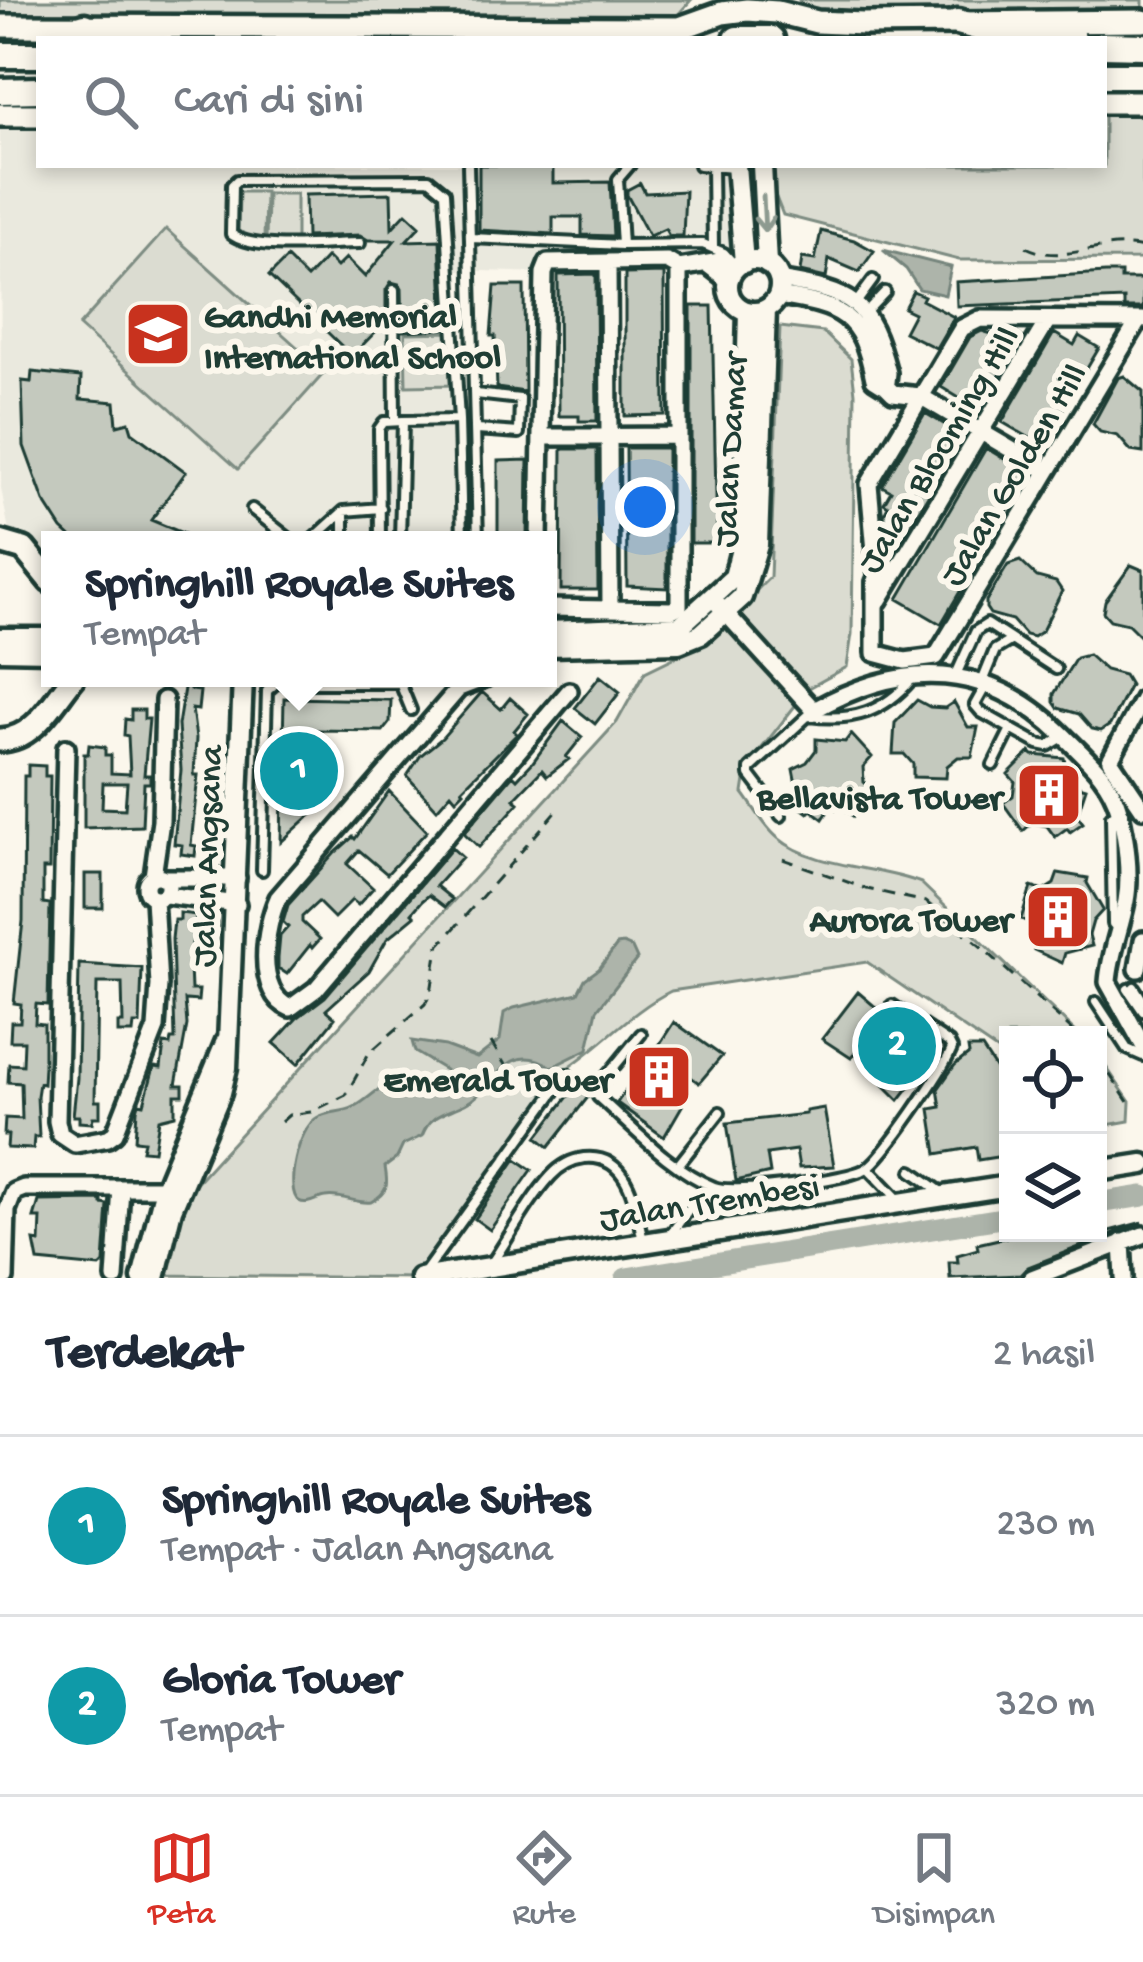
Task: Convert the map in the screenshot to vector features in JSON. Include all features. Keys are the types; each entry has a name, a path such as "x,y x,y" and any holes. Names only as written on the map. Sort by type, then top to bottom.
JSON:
{"main road":[{"path":"0,26 502,34 680,28 726,7 773,6 818,22 1143,21"},
{"path":"958,22 990,31 1042,36"},
{"path":"60,36 86,26"},
{"path":"4,55 36,45"},
{"path":"1107,45 1143,46"},
{"path":"4,55 36,55"},
{"path":"1107,76 1143,76"},
{"path":"0,91 36,90"},
{"path":"1107,102 1143,102"},
{"path":"0,116 36,115"},
{"path":"0,542 41,559"},
{"path":"0,740 28,733 66,687"}],"street":[{"path":"737,168 732,299 822,287 860,308 872,321 888,373 884,384"},
{"name":"Jalan Damar","path":"557,646 679,643 701,634 734,578 741,555 768,292 762,168"},
{"path":"539,531 544,273 548,263 667,261 679,268 707,264 736,270 768,292 842,310 857,326 870,353 874,380 892,392 920,396 1046,470"},
{"path":"608,262 610,609"},
{"path":"557,608 672,610 679,606 679,268"},
{"path":"880,585 868,484 957,335 980,319 1141,320"},
{"name":"Jalan Blooming Hill","path":"875,608 880,585 1048,320"},
{"name":"Jalan Golden Hill","path":"875,608 874,653 905,661 936,657 1141,320"},
{"path":"541,437 679,436"},
{"name":"Jalan Damar","path":"557,631 680,626 719,606"},
{"path":"719,606 811,713 856,690 917,673 955,677 984,684 1048,718 1101,772 1119,811 1127,873 1127,896 1108,982 1143,1045"},
{"path":"0,638 41,638"},
{"path":"0,650 41,651"},
{"name":"Jalan Angsana","path":"154,1277 172,1209 222,1090 238,878 249,817 243,687"},
{"path":"462,687 278,898 268,926 266,954 272,993 279,1003 290,1007 316,989 569,692"},
{"path":"1143,699 1110,760 1143,809"},
{"path":"66,748 57,1120 60,1134 75,1144 115,1133 156,1028 164,700"},
{"path":"159,887 238,878"},
{"path":"159,887 237,904"},
{"path":"1138,969 1143,940"},
{"name":"Jalan Angsana","path":"154,1277 165,1188 228,1037"},
{"path":"1107,1170 1143,1164"},
{"path":"116,1278 121,1187"},
{"name":"Jalan Trembesi","path":"421,1278 999,1187"},
{"path":"5,1278 8,1210 14,1192 24,1188 165,1188"},
{"path":"1031,1278 1064,1272 1143,1235"},
{"path":"1123,1242 1124,1278"}],"lane":[{"path":"468,168 478,531"},
{"path":"622,245 618,178 626,168"},
{"path":"712,168 713,247"},
{"path":"361,243 237,240 231,234 232,184 237,180 429,179 441,186 448,213 462,531"},
{"path":"472,238 713,247 736,270"},
{"path":"860,308 873,280"},
{"path":"394,290 400,531"},
{"path":"860,308 885,292"},
{"path":"476,394 520,399 519,433 477,430"},
{"path":"380,531 379,429 384,422 460,420"},
{"path":"322,531 344,511 381,508"},
{"path":"252,509 280,531"},
{"path":"344,511 344,531"},
{"path":"955,677 976,631 987,624 1056,669"},
{"path":"1010,641 994,650 975,705 1048,746 1064,736"},
{"path":"781,816 750,769 811,713 838,720 870,713 895,699 917,673"},
{"path":"249,817 266,691 270,687"},
{"path":"402,687 411,710"},
{"path":"993,765 1011,729"},
{"path":"249,817 263,827"},
{"path":"249,817 263,827"},
{"path":"262,871 263,827"},
{"path":"1143,1000 1131,988 1143,1011"},
{"path":"1096,1002 1127,1049 1143,1056"},
{"path":"641,1034 597,1094 712,1187 739,1192 868,1168 952,1049 892,1005"},
{"path":"421,1278 567,1074"},
{"path":"679,1164 720,1112"},
{"path":"489,1267 550,1177 568,1161 591,1157 612,1163 628,1181 644,1244"},
{"path":"868,1168 901,1203"},
{"path":"912,1171 946,1196"},
{"path":"667,1240 691,1206 712,1187"}],"path":[{"path":"1026,248 1054,256 1116,243 1143,248"},
{"path":"281,1122 289,1115 323,1108 351,1089 369,1053 425,1004 438,947 560,807"},
{"path":"783,859 866,889 926,902 1067,1026"},
{"path":"491,1042 507,1068"},
{"path":"1107,1070 1128,1102"}],"shaded area":[{"path":"0,0 691,0 675,18 0,26"},
{"path":"799,0 1143,0 1143,16 835,18"},
{"path":"1107,99 1143,100 1143,259 959,260 783,215 764,168 1107,168"},
{"path":"0,115 36,116 36,168 735,168 744,263 549,263 544,273 450,270 454,531 41,531 41,572 11,542 1,488"},
{"path":"239,192 265,192 264,240 238,239"},
{"path":"267,194 296,194 296,241 266,241"},
{"path":"166,229 325,372 238,469 79,326"},
{"path":"883,250 951,267 945,295 919,289 906,269"},
{"path":"780,327 823,332 851,359 855,393 852,634 847,667 809,688 747,767 743,793 768,828 793,848 921,883 1070,1026 999,1026 999,1052 867,962 671,991 560,1073 421,1278 156,1275 172,1209 617,722 645,672 702,644 770,577"},
{"path":"454,332 455,385 406,386 405,333"},
{"path":"623,944 632,948 637,959 597,1010 588,1049 552,1067 536,1059 512,1062 476,1097 434,1118 422,1136 403,1145 385,1167 384,1191 371,1202 331,1196 299,1201 293,1185 295,1159 304,1133 318,1117 354,1107 403,1077 447,1085 451,1079 445,1070 415,1052 412,1041 477,1058 500,1040 504,1013 578,993 585,979"},
{"path":"1107,1068 1130,1102 1129,1121 1107,1125"}],"building":[{"path":"479,168 553,168 553,183 610,182 613,236 582,235 582,217 553,217 553,234 479,230"},
{"path":"640,183 645,193 685,191 683,236 669,236 665,229 649,236 627,195 627,190"},
{"path":"391,193 392,228 406,213 420,226 406,241 440,240 444,329 403,331 402,289 391,282 386,290 386,321 352,356 269,276 287,258 307,278 327,257 337,267 346,258 365,277 395,240 368,240 360,235 306,237 305,195"},
{"path":"821,231 874,251 859,272 829,259 826,278 800,272 802,258 815,260"},
{"path":"664,273 665,415 625,416 625,274"},
{"path":"1121,273 1121,279 1143,279 1143,308 1124,308 1124,299 957,306 956,282"},
{"path":"596,274 597,421 579,421 579,416 559,416 558,275"},
{"path":"495,286 524,286 525,392 497,388 495,336 491,336"},
{"path":"913,291 954,317 936,348 904,332 914,313 904,308"},
{"path":"691,306 712,306 717,543 691,543"},
{"path":"982,331 998,336 1001,331 1011,335 1013,331 1022,337 979,410 941,387 970,337"},
{"path":"1054,333 1074,345 1079,336 1099,348 1042,445 1002,422"},
{"path":"32,372 81,377 80,399 115,402 117,425 129,422 132,432 186,472 151,520 177,531 62,529 44,501 24,446 22,381 31,382"},
{"path":"1124,376 1143,392 1143,453 1131,451 1118,436 1100,432 1093,424 1118,378"},
{"path":"925,413 964,436 895,550 886,544 888,506 884,503 891,491 882,486"},
{"path":"626,448 667,448 667,588 627,586"},
{"path":"986,448 1029,474 941,624 898,599"},
{"path":"562,449 597,449 598,590 561,590"},
{"path":"528,460 527,531 498,531 498,461"},
{"path":"1020,561 1037,577 1056,582 1062,591 1042,631 1033,637 986,608 1008,565"},
{"path":"1131,565 1143,570 1143,639 1128,624 1110,620 1103,612 1105,601"},
{"path":"1088,655 1105,670 1124,675 1130,685 1110,725 1101,731 1054,702 1076,658"},
{"path":"600,676 620,692 595,724 575,708"},
{"path":"184,687 200,691 198,710 192,709 194,775 198,775 191,845 196,846 195,856 181,854 182,845 174,844 181,770 178,725"},
{"path":"482,692 501,709 510,698 528,714 514,731 517,734 464,791 456,799 451,793 437,809 407,776"},
{"path":"284,698 391,700 390,722 383,731 316,730 315,811 281,842"},
{"path":"917,700 945,708 954,702 968,727 978,727 972,757 958,757 947,766 946,778 913,777 913,764 904,754 893,754 895,723"},
{"path":"131,710 144,710 144,719 149,719 144,775 150,775 150,783 144,783 142,826 84,828 84,754 89,745 105,747 105,755 111,755 111,773 130,774 128,736 124,735 125,719 131,720","holes":["103,783 127,783 125,809 102,808"]},
{"path":"563,721 582,737 566,757 569,759 547,776 542,770 479,847 464,833 513,775 517,779 533,762"},
{"path":"851,734 872,757 863,767 864,782 873,790 853,816 843,808 829,810 823,819 811,810 808,813 796,804 793,769 807,762 816,750 816,739 845,742"},
{"name":"Bellavista Tower","path":"1030,752 1064,758 1067,773 1076,785 1086,788 1077,815 1083,823 1070,832 1067,828 1055,837 1047,826 1032,823 1023,831 1003,803 1013,796 1015,782 1008,774"},
{"path":"28,765 45,766 45,776 50,776 49,869 43,869 43,903 50,904 48,1005 36,1004 35,1023 44,1024 44,1066 37,1096 39,1137 34,1137 33,1149 7,1148 8,1135 4,1135 5,1118 22,1119 21,1083 8,1082 9,1064 23,1065 24,1041 10,1041 11,1022 20,1022 21,1004 14,1003 23,921 24,776 28,776"},
{"path":"389,791 427,831 387,874 359,850 347,864 373,888 358,905 352,900 334,918 318,902 302,917 320,939 287,974 278,968 278,958 280,936 288,927 283,922 288,905 334,854 355,839"},
{"path":"452,848 462,857 436,886 452,899 445,907 429,895 422,901 412,913 415,916 387,939 369,971 326,1010 335,1018 298,1064 274,1043 325,997"},
{"name":"Aurora Tower","path":"1058,873 1088,878 1103,910 1093,921 1092,946 1065,953 1062,963 1034,950 1038,936 1032,923 1021,919 1031,887 1043,891 1054,884"},
{"path":"85,874 103,874 103,908 85,908"},
{"path":"180,913 196,915 200,932 193,933 190,966 191,990 199,990 198,1001 185,1000 187,1025 176,1085 183,1085 183,1095 175,1095 175,1115 159,1119 154,1151 142,1150 144,1141 135,1140 139,1103 144,1104 154,1067 161,1068 164,1044 175,1039 172,939 174,920 180,920"},
{"path":"79,964 142,968 140,1024 134,1024 133,1033 118,1033 118,1023 123,1023 122,983 97,983 95,1101 100,1101 100,1117 93,1117 92,1123 73,1116"},
{"path":"858,992 936,1053 899,1100 874,1075 885,1061 863,1043 851,1058 822,1039"},
{"name":"Emerald Tower","path":"674,1022 722,1056 699,1083 684,1072 667,1096 682,1106 664,1137 617,1103"},
{"path":"968,1048 982,1048 999,1074 999,1157 978,1160 976,1147 937,1154 930,1109 941,1107 938,1089 969,1054"},
{"path":"583,1077 590,1083 589,1096 549,1147 537,1137"},
{"path":"824,1108 834,1166 799,1168 796,1150 767,1154 770,1173 736,1181 727,1123"},
{"path":"516,1159 532,1170 490,1230 475,1219"},
{"path":"102,1200 108,1205 100,1267 38,1261 34,1241 40,1242 41,1218 34,1218 39,1201"},
{"path":"999,1239 1092,1242 1028,1267 1020,1275 950,1278 949,1262 958,1262 957,1255 978,1249 977,1244"}],"waterway":[{"path":"1107,1202 1143,1196"},
{"path":"626,1278 999,1218"}],"place":[{"name":"Gandhi Memorial International School","path":"158,334"},
{"name":"Springhill Royale Suites","path":"299,771"},
{"name":"Bellavista Tower","path":"1049,795"},
{"name":"Aurora Tower","path":"1058,917"},
{"name":"Gloria Tower","path":"897,1046"},
{"name":"Emerald Tower","path":"659,1077"}]}
